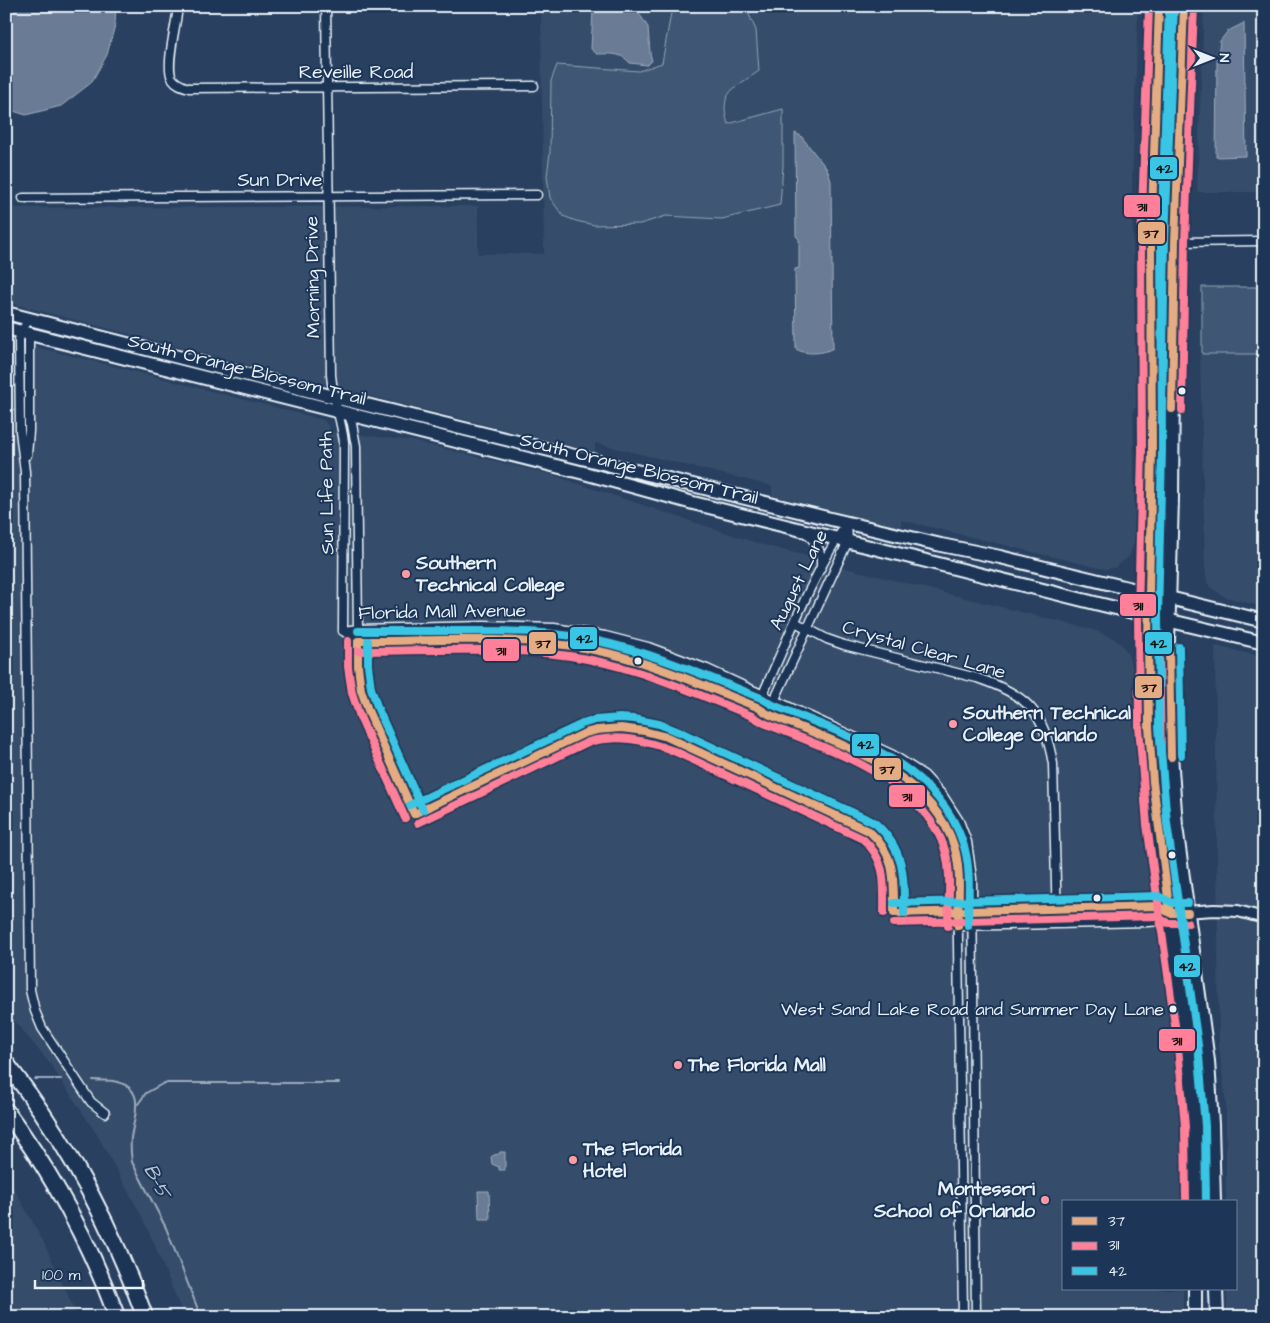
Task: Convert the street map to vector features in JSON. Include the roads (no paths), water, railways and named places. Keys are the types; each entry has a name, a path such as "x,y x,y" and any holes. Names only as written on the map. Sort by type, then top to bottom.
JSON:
{"highway":[{"path":"6,1063 72,1157 105,1220 145,1317"},
{"path":"6,1111 47,1172 79,1230 117,1317"}],"main road":[{"path":"1159,6 1151,244 1152,450 1148,593 1149,727 1153,782 1192,1082 1196,1200"},
{"path":"1184,6 1175,242 1169,598 1172,789 1210,1082 1214,1200"},
{"name":"South Orange Blossom Trail","path":"6,313 334,397 941,545 1000,557 1264,621"},
{"path":"1151,325 1162,407 1166,420 1172,428"},
{"name":"South Orange Blossom Trail","path":"6,328 584,473 693,503 1264,643"},
{"path":"1192,1082 1210,1082"},
{"path":"1195,1290 1195,1317"},
{"path":"1216,1290 1217,1317"}],"street":[{"name":"Reveille Road","path":"178,6 169,68 172,78 180,86 189,88 534,86"},
{"name":"Morning Drive","path":"326,6 331,376 334,397"},
{"name":"Sun Drive","path":"23,198 537,195"},
{"path":"1151,244 1264,241"},
{"path":"25,472 20,431 19,340 25,333 30,319"},
{"path":"25,333 29,388 29,431 25,472 30,990 35,1011 42,1028 91,1102 104,1113"},
{"path":"19,388 29,388"},
{"name":"Sun Life Path","path":"334,397 345,414 356,446 358,641"},
{"name":"Sun Life Path","path":"343,631 345,414"},
{"name":"August Lane","path":"768,714 808,630 847,522"},
{"path":"345,525 357,526"},
{"path":"802,529 819,547 822,557 821,569"},
{"name":"August Lane","path":"757,707 821,569 842,539"},
{"name":"Crystal Clear Lane","path":"795,622 808,630 844,645 977,678 1017,695 1034,712 1043,725 1049,740 1053,764 1057,924"},
{"name":"Florida Mall Avenue","path":"343,631 484,626 554,628 605,636 648,647 707,669 893,755 924,775 943,796 959,821 967,842 972,878 976,1317"},
{"name":"Florida Mall Avenue","path":"343,631 358,641 522,641 588,649 649,664 757,707 768,714 888,768 910,784 929,802 946,825 953,845 957,867 963,1317"},
{"path":"958,912 1158,906 1170,913 1214,910 1238,911 1264,918"},
{"path":"958,926 1160,921 1170,913"},
{"path":"962,1239 975,1239"}],"waterway":[{"name":"B-5","path":"35,1079 61,1079"},
{"name":"B-5","path":"93,1080 113,1081 124,1084 131,1089 135,1096 136,1112 131,1141 132,1162 166,1228 201,1317"},
{"path":"138,1104 146,1093 164,1083 339,1083"}],"place":[{"name":"Southern Technical College","path":"406,574"},
{"name":"Southern Technical College Orlando","path":"953,724"},
{"name":"West Sand Lake Road and Summer Day Lane","path":"1173,1009"},
{"name":"The Florida Mall","path":"678,1065"},
{"name":"The Florida Hotel","path":"573,1160"},
{"name":"Montessori School of Orlando","path":"1045,1200"}]}
